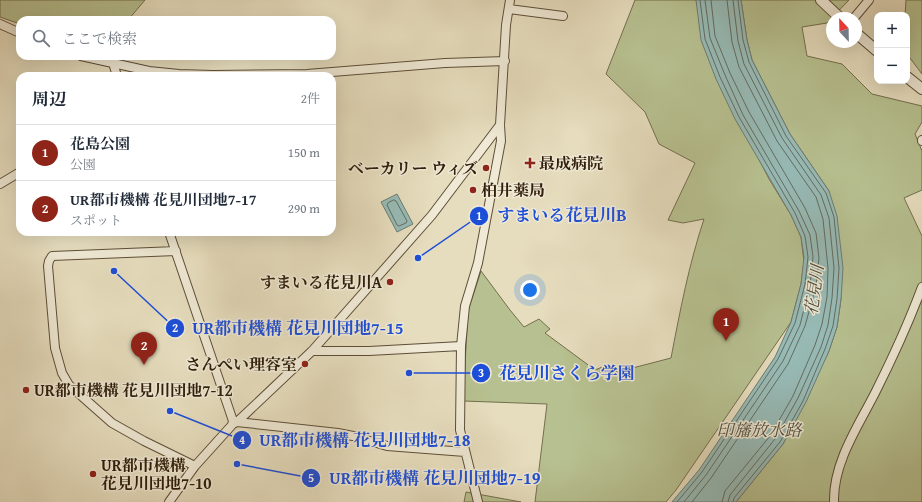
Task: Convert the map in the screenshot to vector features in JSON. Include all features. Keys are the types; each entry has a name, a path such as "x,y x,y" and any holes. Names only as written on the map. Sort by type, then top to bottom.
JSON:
{"street":[{"path":"478,502 460,430 461,346 465,306 478,263 501,141 500,125 506,25 510,0"},
{"path":"822,0 834,12"},
{"path":"859,12 869,0"},
{"path":"508,9 564,16"},
{"path":"0,24 16,31"},
{"path":"862,38 874,48"},
{"path":"99,60 164,72"},
{"path":"333,72 445,63 504,61"},
{"path":"113,63 116,72"},
{"path":"910,79 922,89"},
{"path":"169,502 195,466 235,423 312,351 432,215 500,125"},
{"path":"0,184 16,174"},
{"path":"170,236 209,346 233,421 235,423"},
{"path":"176,251 52,256 48,266 55,348 62,373 69,385 112,423 144,441 195,466"},
{"path":"834,502 839,469 848,442 876,390 915,306 922,287"},
{"path":"312,351 369,351 461,346"},
{"path":"235,423 338,433 387,446 465,452"}],"green space":[{"path":"0,0 145,0 131,16 16,16 16,23 0,17"},
{"path":"635,0 696,0 711,65 769,179 791,215 801,237 804,262 801,284 791,322 676,490 666,502 535,502 547,404 463,401 468,311 481,271 524,327 539,319 550,329 545,333 595,370 607,365 617,372 671,358 689,270 704,219 683,223 668,220 695,163 659,144 645,112 606,74"},
{"path":"741,0 849,0 838,12 826,12 826,23 802,27 807,56 842,64 872,94 922,106 922,122 915,134 922,151 922,190 904,198 922,236 922,502 736,502 783,444 829,351 837,327 841,299 829,191 790,134 752,60 747,40"},
{"path":"906,0 922,0 922,74 910,58 910,12 905,12"},
{"path":"466,492 521,502 464,502"}],"water":[{"name":"印旛放水路","path":"696,0 741,0 747,40 752,60 790,134 829,191 837,216 843,268 837,327 829,351 806,402 783,444 736,502 672,502 699,470 775,357 791,322 801,284 804,257 801,237 791,215 735,119 716,79 701,40"},
{"path":"397,194 413,224 397,232 381,202"}],"place":[{"name":"最成病院","path":"530,163"},
{"name":"ベーカリー ウィズ","path":"486,168"},
{"name":"柏井薬局","path":"473,190"},
{"name":"すまいる花見川B","path":"418,258"},
{"name":"UR都市機構 花見川団地7-15","path":"114,271"},
{"name":"すまいる花見川A","path":"390,282"},
{"name":"花島公園","path":"726,341"},
{"name":"さんぺい理容室","path":"305,364"},
{"name":"UR都市機構 花見川団地7-17","path":"144,365"},
{"name":"花見川さくら学園","path":"409,373"},
{"name":"UR都市機構 花見川団地7-12","path":"26,390"},
{"name":"UR都市機構 花見川団地7-18","path":"170,411"},
{"name":"UR都市機構 花見川団地7-19","path":"237,464"},
{"name":"UR都市機構 花見川団地7-10","path":"93,474"}],"water label":[{"name":"花見川","path":"814,290"}]}
